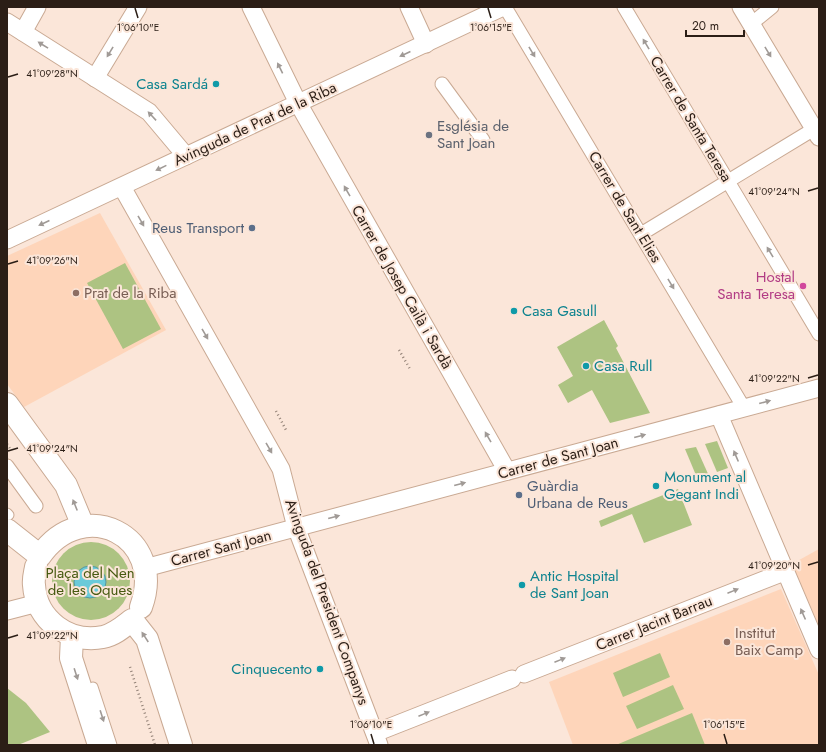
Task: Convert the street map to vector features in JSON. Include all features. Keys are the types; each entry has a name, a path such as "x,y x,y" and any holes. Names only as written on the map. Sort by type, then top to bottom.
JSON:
{"street":[{"path":"23,32 37,7"},
{"path":"95,78 138,7"},
{"name":"Carrer de Josep Cailà i Sardà","path":"251,7 298,103 507,471"},
{"path":"409,7 426,44"},
{"name":"Avinguda de Prat de la Riba","path":"7,240 122,188 186,156 504,7"},
{"name":"Carrer de Sant Elies","path":"504,7 744,408"},
{"name":"Carrer de Santa Teresa","path":"624,7 819,334"},
{"path":"641,234 728,181 816,133 741,7"},
{"path":"751,24 772,7"},
{"path":"7,22 148,112 186,156"},
{"path":"442,84 482,140"},
{"name":"Avinguda del President Companys","path":"122,188 281,469 296,527 377,739"},
{"name":"Carrer de Sant Joan","path":"296,527 819,388"},
{"path":"7,404 66,484 83,526"},
{"path":"719,415 784,572 819,650"},
{"path":"7,466 36,506"},
{"path":"8,520 38,561"},
{"path":"83,526 99,526 122,535 139,552 146,568 147,582 146,595 136,614 119,631 104,637 88,639 72,636 53,624 44,614 38,603 34,585 38,561 48,545 58,536 83,526"},
{"name":"Carrer Sant Joan","path":"146,568 296,527"},
{"name":"Carrer Jacint Barrau","path":"377,739 518,676 784,572"},
{"path":"7,611 38,603"},
{"path":"136,614 147,639 182,745"},
{"path":"72,636 70,658 99,745"}],"lane":[{"path":"7,419 29,451"},
{"path":"92,687 112,745"}],"path":[{"path":"399,350 410,369"},
{"path":"276,411 286,430"},
{"path":"130,667 155,745"}],"shaded area":[{"name":"Prat de la Riba","path":"100,213 166,330 24,407 7,384 7,256"},
{"path":"819,549 819,626 792,564"},
{"name":"Institut Baix Camp","path":"781,589 819,675 819,745 573,745 549,682"}],"green space":[{"path":"125,263 161,329 123,349 87,283"},
{"path":"604,320 618,346 616,348 650,413 610,423 592,390 568,403 558,385 573,376 557,347"},
{"path":"717,441 728,468 717,472 705,444"},
{"path":"696,447 709,476 698,480 685,449"},
{"path":"678,489 692,525 644,543 632,514 601,527 599,521"},
{"name":"Plaça del Nen de les Oques","path":"91,542 106,545 119,553 127,566 130,581 127,596 119,609 106,617 91,620 76,617 63,609 55,596 52,581 55,566 63,553 76,545"},
{"path":"660,653 670,677 623,697 613,673"},
{"path":"673,685 684,709 637,729 626,706"},
{"path":"7,688 26,703 50,732 18,745 7,745"},
{"path":"692,713 705,745 616,745"}],"water":[{"path":"87,566 93,566 102,570 106,582 102,594 93,598 87,598 78,594 74,585 74,579 78,570"}],"place":[{"name":"Casa Sardá","path":"216,84"},
{"name":"Església de Sant Joan","path":"429,135"},
{"name":"Reus Transport","path":"252,228"},
{"name":"Hostal Santa Teresa","path":"803,286"},
{"name":"Prat de la Riba","path":"76,293"},
{"name":"Casa Gasull","path":"514,311"},
{"name":"Casa Rull","path":"586,366"},
{"name":"Monument al Gegant Indi","path":"656,486"},
{"name":"Guàrdia Urbana de Reus","path":"519,495"},
{"name":"Antic Hospital de Sant Joan","path":"522,585"},
{"name":"Institut Baix Camp","path":"727,642"},
{"name":"Cinquecento","path":"320,669"}]}
